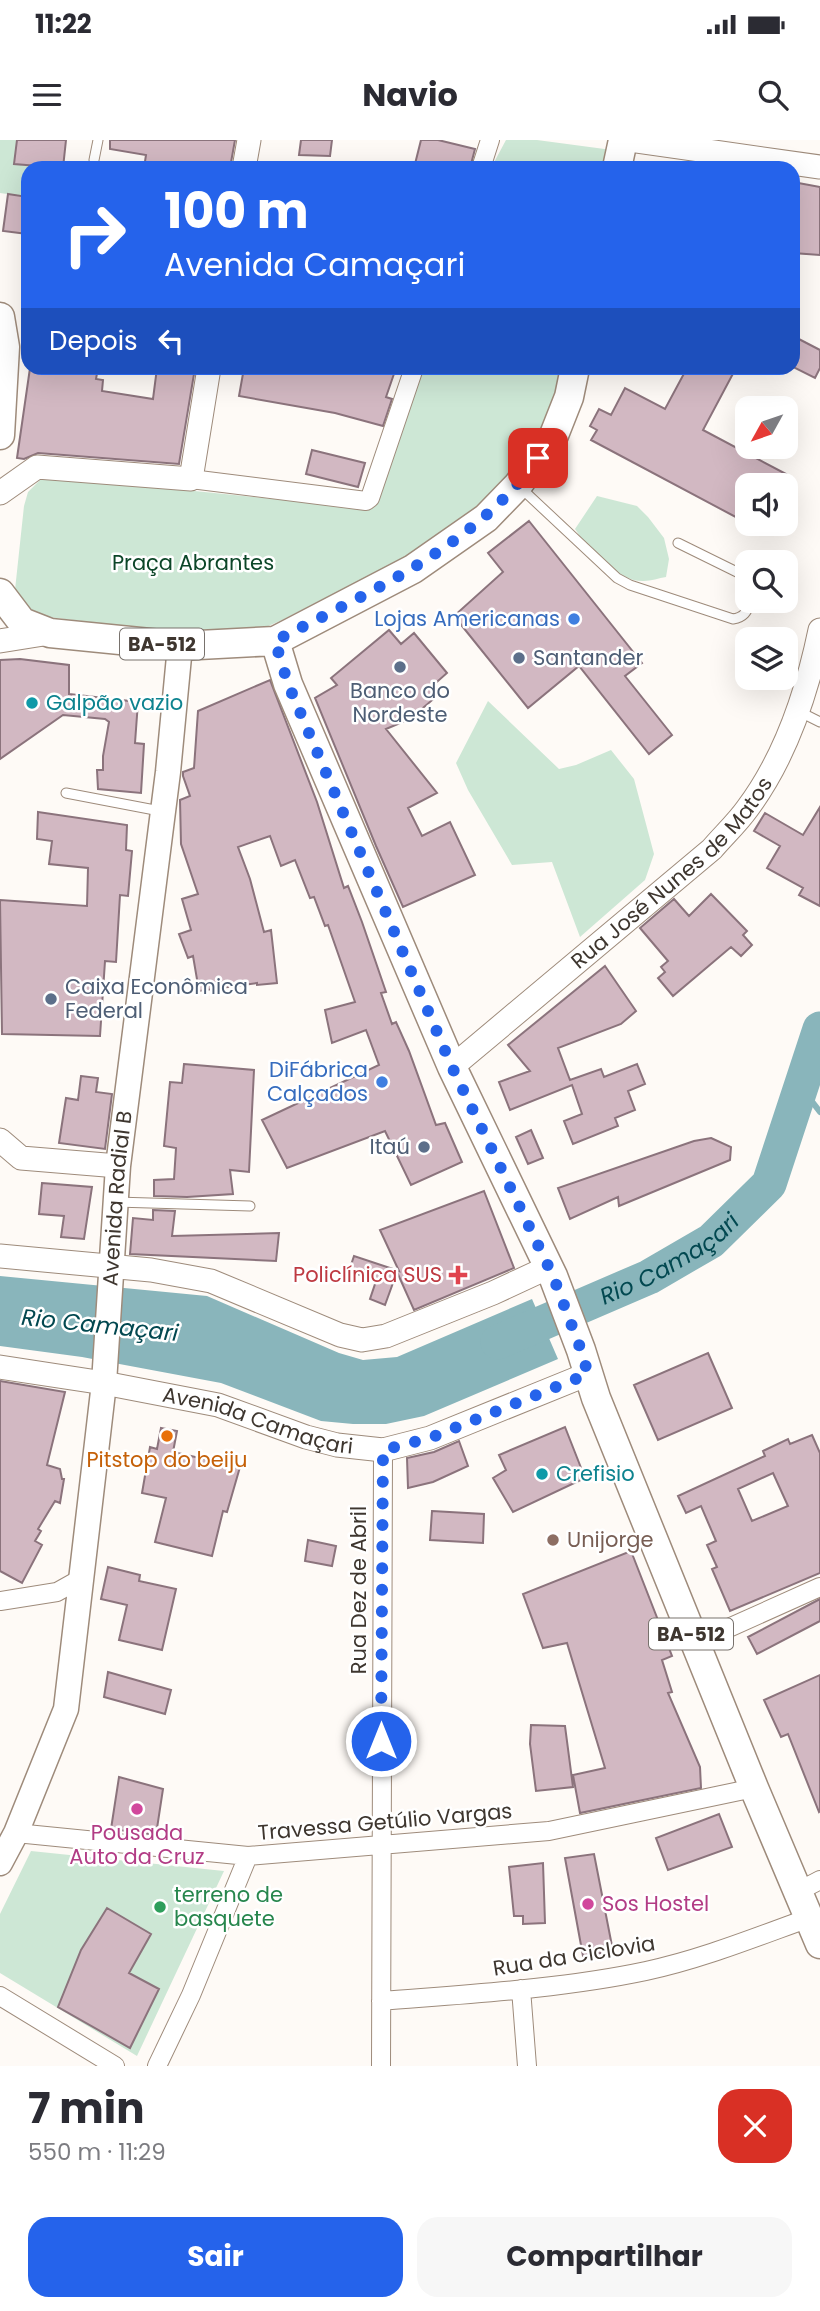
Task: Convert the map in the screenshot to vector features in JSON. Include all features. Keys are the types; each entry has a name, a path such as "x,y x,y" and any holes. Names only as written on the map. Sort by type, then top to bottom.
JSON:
{"main road":[{"path":"618,161 623,140"},
{"path":"0,317 3,346 0,435"},
{"name":"BA-512","path":"0,593 22,622 50,633 180,646 275,641 413,569 486,517 518,485 554,435 569,397 574,375"},
{"name":"BA-512","path":"275,641 288,684 452,1067 553,1276 754,1788 808,1886 809,1918 820,1944"},
{"name":"Avenida Radial B","path":"0,1863 16,1833 66,1709 104,1377 113,1274 118,1166 163,811 180,646"}],"street":[{"path":"245,161 249,140"},
{"path":"483,161 490,140"},
{"path":"630,140 778,161"},
{"path":"800,164 820,167"},
{"path":"191,479 208,375"},
{"path":"0,493 37,467 191,479 366,501 370,498 412,375"},
{"name":"Rua José Nunes de Matos","path":"452,1067 712,849 747,809 776,764 798,712 820,630"},
{"path":"0,641 50,633"},
{"path":"0,1140 21,1158 118,1166"},
{"path":"0,1256 113,1274 151,1270 211,1281 340,1335 362,1340 386,1336 553,1276"},
{"name":"Avenida Camaçari","path":"0,1367 104,1377 218,1405 306,1437 337,1445 383,1450 430,1438 585,1362"},
{"name":"Rua Dez de Abril","path":"381,2066 383,1450"},
{"path":"0,1601 57,1592 82,1578"},
{"path":"695,1643 820,1587"},
{"name":"Travessa Getúlio Vargas","path":"16,1833 248,1856 549,1831 754,1788"},
{"path":"157,2066 191,1995 248,1856"},
{"name":"Rua da Ciclovia","path":"381,2001 521,1989 647,1971 809,1918"},
{"path":"521,1989 527,2066"},
{"path":"0,1996 115,2066"}],"lane":[{"path":"94,160 98,140"},
{"path":"518,485 617,578 630,585 733,619 745,613"},
{"path":"678,543 735,571"},
{"path":"798,712 820,722"},
{"path":"65,793 163,811"},
{"path":"116,1202 250,1206"}],"green space":[{"path":"0,140 17,140 14,164 21,165 21,196 0,193"},
{"path":"506,140 537,140 612,150 610,161 495,161"},
{"name":"Praça Abrantes","path":"419,375 564,375 555,408 521,466 479,509 436,541 257,631 190,634 40,616 30,611 15,590 24,506 28,492 42,478 77,479 371,509"},
{"path":"597,496 637,506 648,517 664,538 669,559 666,577 634,580 614,571 588,546 575,529"},
{"path":"488,701 559,769 611,750 634,779 654,854 645,880 580,937 552,862 512,865 468,790 456,763"},
{"path":"31,1851 224,1871 137,2056 0,1973 0,1914"}],"water":[{"path":"0,1276 207,1296 339,1353 363,1360 397,1357 532,1299 558,1359 424,1416 386,1424 321,1421 221,1383 82,1357 0,1346"}],"building":[{"path":"17,140 66,140 64,161 21,161 21,165 14,164"},
{"path":"110,140 235,140 231,161 145,161 146,155 110,149"},
{"path":"301,140 332,140 330,156 299,155"},
{"path":"421,140 438,140 475,149 472,161 416,161"},
{"path":"800,183 820,187 820,255 800,254"},
{"path":"8,194 21,196 21,233 3,231"},
{"path":"800,340 820,350 820,368 815,378 800,370"},
{"path":"29,375 97,375 96,379 103,380 102,391 153,399 156,375 194,375 179,464 38,453 24,459 17,458"},
{"path":"243,375 394,375 386,397 392,399 383,426 335,413 239,396"},
{"path":"683,375 732,375 703,430 735,447 735,459 758,459 784,473 735,473 735,517 591,440 597,430 590,426 599,409 611,415 625,388 665,409"},
{"path":"312,450 365,463 358,487 306,474"},
{"path":"529,521 642,663 625,676 672,735 649,754 579,666 528,708 454,616 503,572 488,553"},
{"path":"389,630 401,644 414,633 447,673 430,688 437,696 410,719 386,729 437,793 408,808 422,836 450,822 475,875 403,907 315,698 337,685 331,678"},
{"path":"20,659 69,665 69,694 138,702 135,743 144,744 141,793 98,789 97,770 103,770 109,722 105,719 63,715 0,759 0,660"},
{"path":"270,680 317,802 344,888 348,886 362,922 386,992 381,993 392,1024 396,1022 409,1051 436,1125 445,1123 462,1162 411,1185 385,1131 287,1168 262,1120 379,1065 366,1030 332,1043 325,1010 355,1002 328,925 325,926 314,897 310,898 295,860 281,866 270,836 238,847 250,879 264,932 271,930 277,983 199,991 193,956 188,958 179,934 191,930 182,899 198,894 181,844 180,800 190,796 183,772 194,768 198,711"},
{"path":"820,807 820,906 799,895 803,888 767,868 780,846 754,831 765,813 803,835"},
{"path":"38,812 127,825 126,850 132,851 128,896 120,895 116,962 105,961 100,1036 2,1034 0,900 87,906 88,868 49,864 52,841 37,839"},
{"path":"711,894 747,931 743,935 752,945 741,956 731,947 673,996 658,978 665,972 661,967 668,961 640,928 674,899 689,916"},
{"path":"605,966 636,1011 621,1024 558,1048 570,1080 601,1069 604,1077 637,1064 645,1084 628,1091 635,1110 615,1118 618,1126 573,1144 564,1121 582,1114 572,1085 510,1110 499,1082 530,1071 508,1045"},
{"path":"184,1064 254,1070 249,1172 230,1170 233,1194 154,1196 154,1180 174,1179 176,1148 164,1146 170,1082 182,1083"},
{"path":"81,1076 98,1078 96,1092 112,1094 105,1149 59,1143 66,1098 78,1100"},
{"path":"531,1130 543,1158 528,1164 516,1137"},
{"path":"711,1138 731,1147 730,1160 619,1206 618,1197 570,1219 558,1188 694,1141"},
{"path":"42,1183 92,1187 84,1239 61,1237 64,1216 39,1214"},
{"path":"484,1191 514,1268 414,1310 397,1272 385,1305 370,1299 376,1281 349,1271 354,1256 399,1271 380,1230"},
{"path":"153,1210 175,1211 172,1236 279,1233 276,1261 130,1254 133,1218 153,1220"},
{"path":"708,1353 732,1408 658,1440 634,1385"},
{"path":"0,1381 65,1392 47,1465 60,1469 64,1479 60,1503 55,1501 38,1529 41,1531 35,1541 42,1545 22,1583 0,1571"},
{"name":"Crefisio","path":"565,1427 585,1478 513,1512 493,1478 506,1470 499,1455"},
{"path":"161,1428 177,1431 173,1452 240,1467 227,1512 223,1511 212,1556 155,1542 166,1498 142,1493 150,1447 157,1449"},
{"path":"812,1435 820,1453 820,1573 730,1611 712,1569 717,1567 707,1545 716,1541 701,1506 686,1513 678,1496 765,1456 763,1451 788,1439 790,1444","holes":["773,1473 788,1506 752,1521 738,1489"]},
{"path":"459,1441 468,1466 433,1482 408,1488 407,1458 434,1452"},
{"path":"432,1511 484,1514 483,1543 430,1540"},
{"path":"308,1540 336,1546 332,1566 305,1561"},
{"path":"631,1551 672,1656 662,1660 672,1692 668,1693 700,1767 701,1788 580,1813 573,1775 605,1768 567,1643 543,1648 523,1594"},
{"path":"108,1567 140,1575 139,1581 176,1589 162,1650 119,1640 127,1605 101,1599"},
{"path":"820,1599 820,1621 757,1654 748,1637"},
{"path":"108,1672 171,1690 165,1714 104,1697"},
{"path":"820,1675 819,1812 788,1734 781,1737 764,1700"},
{"path":"531,1725 565,1726 573,1787 536,1791 530,1744"},
{"name":"Pousada Auto da Cruz","path":"119,1777 163,1789 156,1835 111,1829"},
{"path":"719,1814 732,1847 668,1870 656,1838"},
{"name":"Sos Hostel","path":"594,1854 613,1951 583,1956 565,1858"},
{"path":"543,1863 545,1923 523,1924 523,1916 514,1916 509,1867"},
{"path":"107,1908 151,1934 129,1973 159,1989 130,2048 58,2007 81,1950"}],"waterway":[{"name":"Rio Camaçari","path":"498,1342 649,1277 711,1241 769,1184 820,1029"},
{"path":"800,1086 820,1112"}],"place":[{"name":"Lojas Americanas","path":"574,619"},
{"name":"Santander","path":"519,658"},
{"name":"Banco do Nordeste","path":"400,667"},
{"name":"Galpão vazio","path":"32,703"},
{"name":"Caixa Econômica Federal","path":"51,999"},
{"name":"DiFábrica Calçados","path":"382,1082"},
{"name":"Itaú","path":"424,1147"},
{"name":"Policlínica SUS","path":"458,1275"},
{"name":"Pitstop do beiju","path":"167,1436"},
{"name":"Crefisio","path":"542,1474"},
{"name":"Unijorge","path":"553,1540"},
{"name":"Pousada Auto da Cruz","path":"137,1809"},
{"name":"Sos Hostel","path":"588,1904"},
{"name":"terreno de basquete","path":"160,1907"}],"route":[{"path":"381,1741 383,1450 430,1438 588,1374 557,1285 452,1067 288,684 275,641 413,569 486,517 518,485 538,458"}]}
